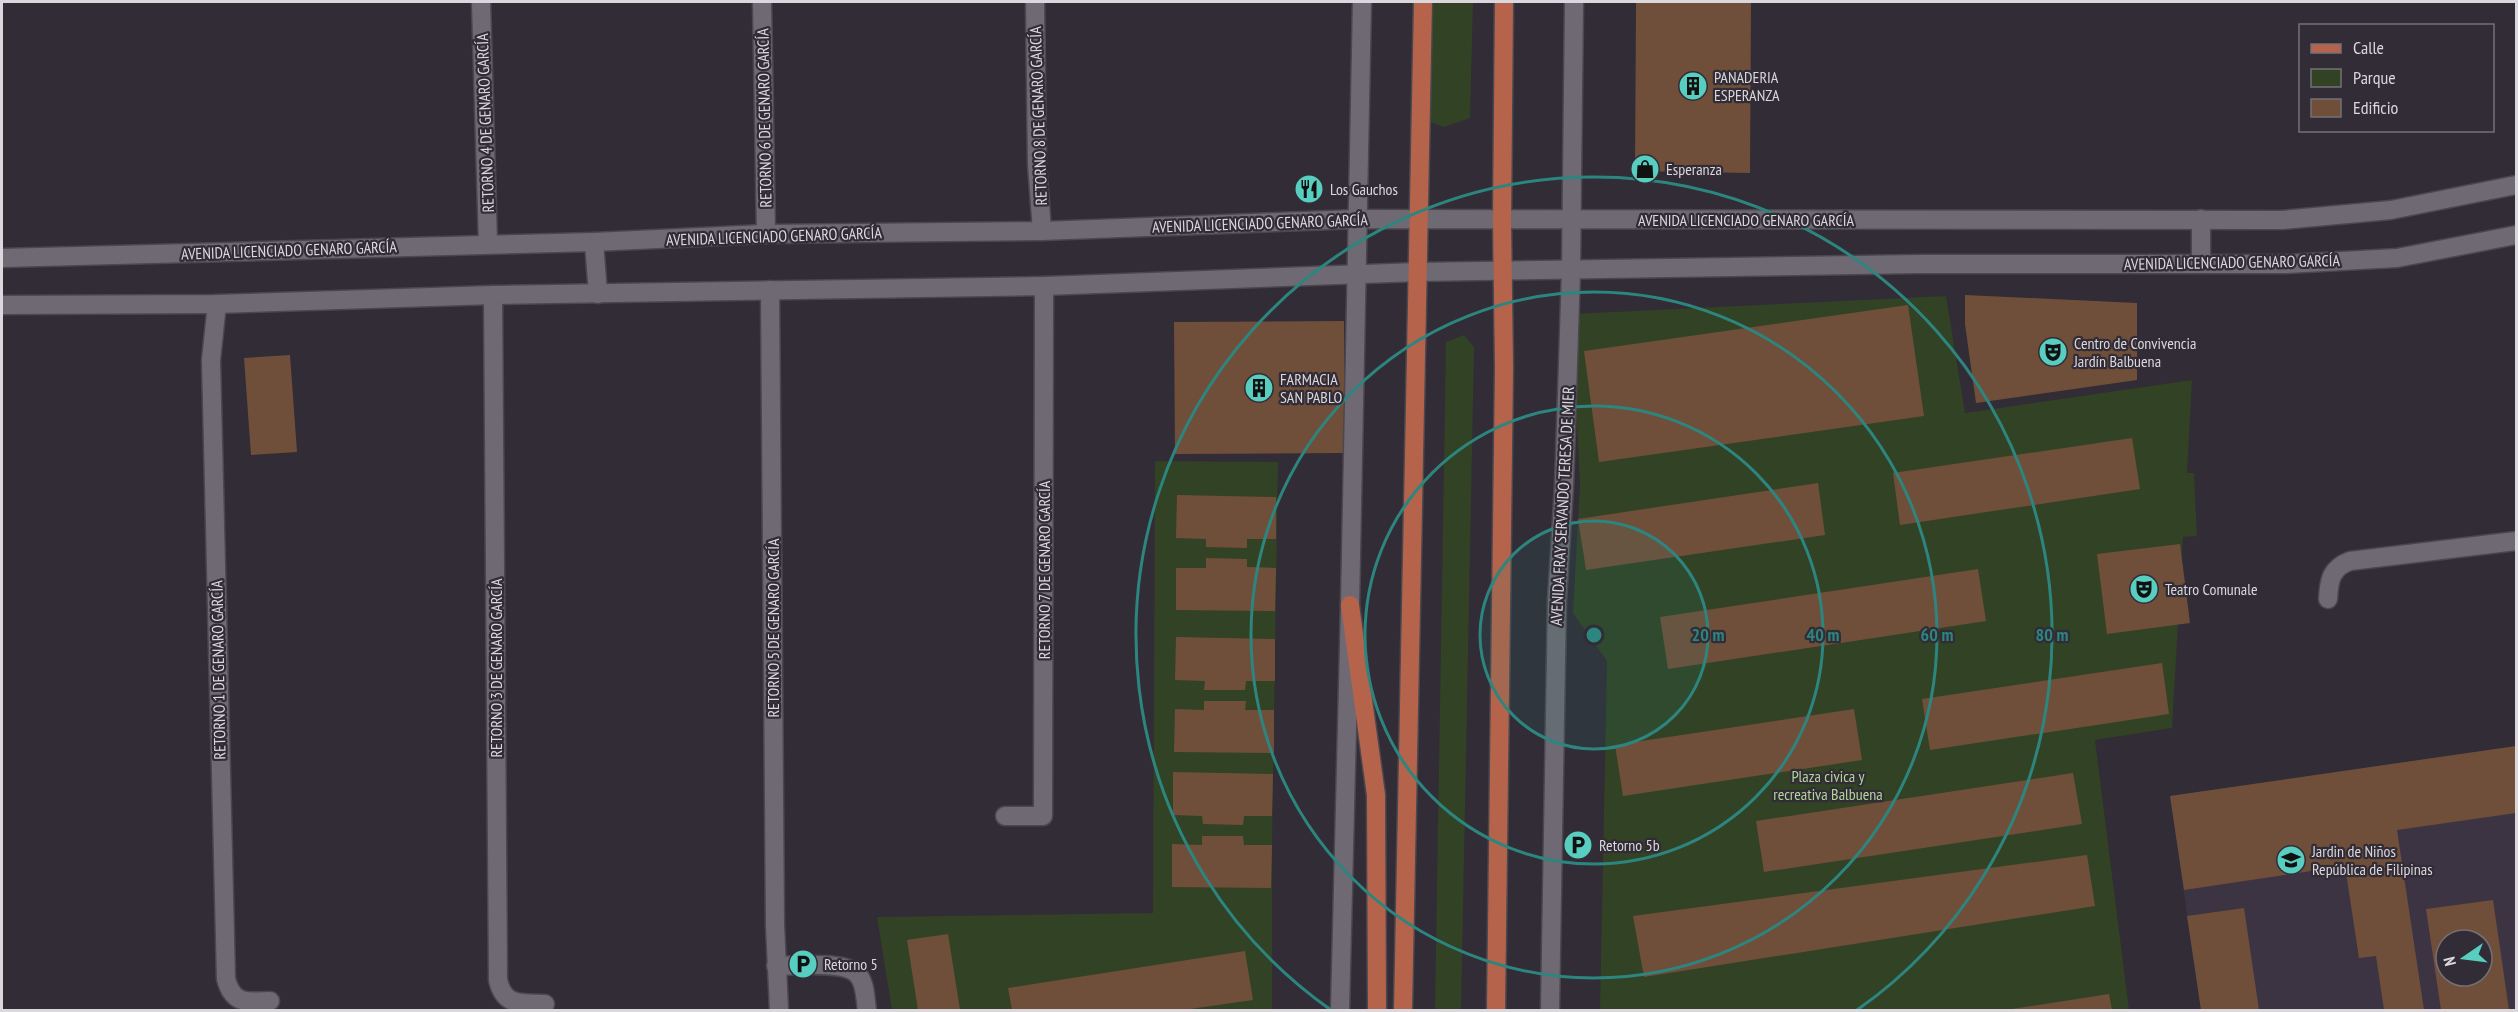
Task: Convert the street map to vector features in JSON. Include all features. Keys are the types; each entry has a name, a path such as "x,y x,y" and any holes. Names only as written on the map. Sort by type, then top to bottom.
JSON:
{"main road":[{"path":"1403,1011 1423,2"},
{"path":"1496,1011 1504,2"},
{"path":"1350,605 1376,795 1377,1011"}],"street":[{"name":"RETORNO 4 DE GENARO GARCÍA","path":"481,2 488,244"},
{"name":"RETORNO 6 DE GENARO GARCÍA","path":"762,2 766,234"},
{"name":"RETORNO 8 DE GENARO GARCÍA","path":"1035,2 1037,164 1042,231"},
{"path":"1340,1011 1362,2"},
{"name":"AVENIDA FRAY SERVANDO TERESA DE MIER","path":"1550,1011 1557,600 1564,486 1571,271 1574,2"},
{"name":"AVENIDA LICENCIADO GENARO GARCÍA","path":"2,258 594,242 766,234 1042,231 1358,219 1502,221 2282,220 2391,210 2517,185"},
{"path":"2201,219 2201,264"},
{"name":"AVENIDA LICENCIADO GENARO GARCÍA","path":"2,305 217,304 493,295 1044,286 1418,272 1919,264 2286,264 2397,258 2517,235"},
{"path":"594,242 598,294"},
{"name":"RETORNO 7 DE GENARO GARCÍA","path":"1005,816 1043,816 1044,286"},
{"name":"RETORNO 5 DE GENARO GARCÍA","path":"770,290 776,966 779,1011"},
{"name":"RETORNO 3 DE GENARO GARCÍA","path":"493,295 498,980 500,992 508,1000 520,1004 545,1004"},
{"name":"RETORNO 1 DE GENARO GARCÍA","path":"217,304 211,360 226,980 229,991 238,999 250,1002 270,1001"},
{"path":"2328,599 2332,573 2340,565 2350,561 2517,541"},
{"path":"776,966 841,966 851,969 859,976 863,986 867,1011"}],"shaded area":[{"name":"Jardin de Niños República de Filipinas","path":"2516,746 2516,1010 2201,1010 2170,796"}],"green space":[{"path":"1430,2 1473,2 1470,118 1444,127 1427,121"},
{"name":"Plaza civica y recreativa Balbuena","path":"1946,296 1965,413 2192,380 2187,473 2194,473 2197,536 2183,537 2172,728 2095,740 2129,1010 1600,1010 1607,661 1573,613 1580,485 1572,314"},
{"path":"1464,335 1474,347 1461,1010 1435,1010 1446,342"},
{"path":"1155,461 1278,462 1272,845 1272,1010 892,1010 877,917 1153,913"}],"building":[{"name":"PANADERIA ESPERANZA","path":"1636,2 1751,2 1750,173 1635,171"},
{"name":"Centro de Convivencia Jardín Balbuena","path":"1965,295 2137,303 2137,380 1976,403 1965,324"},
{"path":"1908,305 1924,416 1599,462 1584,351"},
{"name":"FARMACIA SAN PABLO","path":"1344,321 1345,453 1175,454 1174,322"},
{"path":"290,355 297,452 251,455 244,358"},
{"path":"2132,438 2140,489 1900,525 1893,473"},
{"path":"1818,483 1825,535 1586,570 1578,519"},
{"path":"1177,495 1276,497 1276,539 1247,539 1247,548 1206,547 1206,539 1176,538"},
{"name":"Teatro Comunale","path":"2180,544 2190,623 2107,634 2097,554"},
{"path":"1206,558 1247,559 1247,567 1276,568 1275,611 1176,610 1176,568 1206,568"},
{"path":"1978,569 1986,621 1668,669 1660,617"},
{"path":"1176,637 1275,639 1275,681 1246,681 1245,690 1204,690 1205,681 1175,680"},
{"path":"2162,663 2169,714 1930,750 1922,699"},
{"path":"1204,701 1246,701 1245,710 1274,710 1274,753 1174,752 1175,709 1204,710"},
{"path":"1854,709 1862,760 1623,796 1615,745"},
{"path":"2516,746 2516,813 2397,830 2424,1010 2384,1010 2376,956 2359,958 2345,866 2184,890 2170,796"},
{"path":"1173,772 1273,774 1272,816 1244,816 1243,825 1203,824 1202,816 1173,815"},
{"path":"2073,773 2082,824 1764,872 1756,821"},
{"path":"1202,836 1243,836 1244,845 1272,845 1271,888 1172,887 1172,844 1202,845"},
{"path":"2087,855 2095,906 1644,977 1633,916"},
{"path":"2493,900 2509,1010 2441,1010 2438,988 2494,988 2494,928 2434,928 2434,963 2426,909"},
{"path":"2244,908 2259,1010 2201,1010 2187,916"},
{"path":"948,934 960,1010 918,1010 907,940"},
{"path":"1245,951 1253,1000 1183,1010 1012,1010 1008,988"},
{"path":"2109,994 2112,1010 2012,1010 2012,1009"}],"place":[{"name":"PANADERIA ESPERANZA","path":"1693,86"},
{"name":"Esperanza","path":"1645,169"},
{"name":"Los Gauchos","path":"1309,189"},
{"name":"Centro de Convivencia Jardín Balbuena","path":"2053,352"},
{"name":"FARMACIA SAN PABLO","path":"1259,388"},
{"name":"Teatro Comunale","path":"2144,589"},
{"name":"Retorno 5b","path":"1578,845"},
{"name":"Jardin de Niños República de Filipinas","path":"2291,860"},
{"name":"Retorno 5","path":"803,964"}]}
